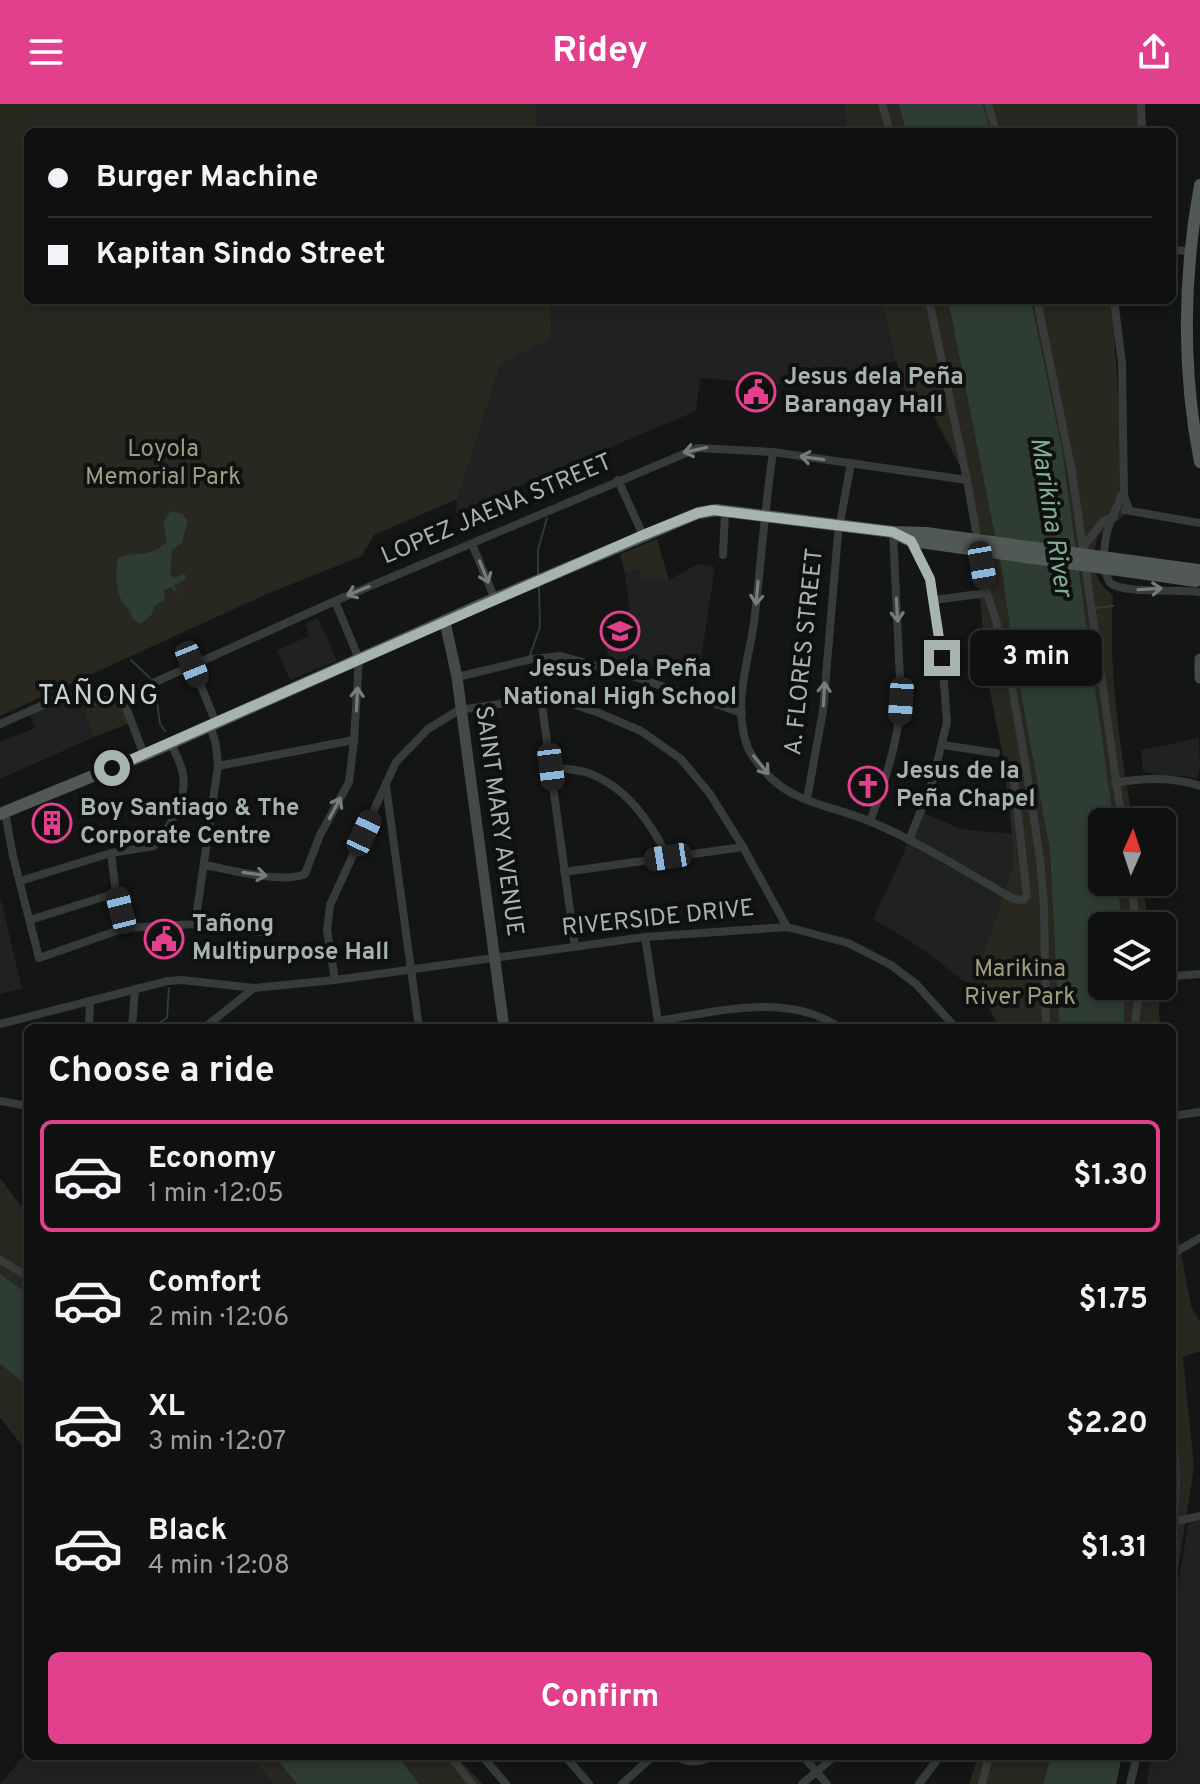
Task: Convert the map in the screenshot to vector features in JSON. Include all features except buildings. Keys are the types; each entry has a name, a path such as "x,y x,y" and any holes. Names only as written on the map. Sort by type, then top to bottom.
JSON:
{"main road":[{"path":"1200,185 1186,293 1200,462"},
{"path":"3,813 144,755 495,599 698,513 725,511 764,515 1199,578"},
{"path":"893,532 911,541 927,538"}],"street":[{"path":"882,104 889,128"},
{"path":"988,104 995,128"},
{"path":"1141,104 1142,128"},
{"path":"1176,250 1190,251"},
{"path":"930,304 987,593 1006,652 1040,858 1046,1024"},
{"path":"1038,304 1084,546 1119,808"},
{"path":"1115,304 1122,363 1124,503 1129,509 1200,523"},
{"name":"LOPEZ JAENA STREET","path":"122,697 335,601 698,448 773,452 967,480"},
{"path":"773,452 755,619 743,677 742,713 748,747 759,765 780,786 870,821 1014,899 1026,899 1013,771"},
{"name":"A. FLORES STREET","path":"807,799 823,711 832,591 851,463"},
{"path":"618,480 643,535"},
{"path":"1124,489 1110,520 1105,561 1107,578 1119,589 1199,578"},
{"path":"1084,546 1103,521 1129,509"},
{"path":"723,555 725,511"},
{"path":"870,821 883,787 900,722 893,532"},
{"path":"909,840 932,783 947,722 930,579 911,541"},
{"path":"472,544 495,599"},
{"path":"1085,559 1105,561"},
{"path":"934,600 987,593"},
{"path":"205,865 258,875 296,877 305,874 320,835 349,782 354,740 359,659 335,601"},
{"name":"SAINT MARY AVENUE","path":"445,622 457,677 503,1024"},
{"path":"457,677 532,659 561,656 742,713"},
{"path":"1200,659 1200,678"},
{"path":"192,664 213,724 218,766 195,924"},
{"path":"0,724 59,698 96,702 122,697 144,755"},
{"path":"541,698 575,947"},
{"path":"335,980 327,930 330,905 396,762 428,729 459,710 541,698 561,700 641,731 681,759 710,794 787,927"},
{"path":"218,766 354,740"},
{"path":"20,881 111,853 154,846 169,828 184,784 183,770 171,743"},
{"path":"943,745 996,753"},
{"path":"551,767 585,772 609,783 639,809 668,857"},
{"path":"1115,783 1137,779 1187,781 1200,786"},
{"path":"386,785 418,1024"},
{"path":"3,813 39,958 125,928 195,924 270,933"},
{"path":"564,872 743,847"},
{"path":"111,853 116,893 125,928"},
{"path":"30,920 116,893"},
{"name":"RIVERSIDE DRIVE","path":"0,1024 168,981 254,988 335,980 645,937 787,927 848,943 891,965 924,992 952,1024"},
{"path":"645,937 658,1024 758,1006 802,1011 831,1024"},
{"path":"1176,976 1200,974"},
{"path":"209,1024 254,988"},
{"path":"132,1024 135,989"},
{"path":"1135,1024 1138,1000"},
{"path":"89,1024 90,1001"},
{"path":"0,1101 24,1105"},
{"path":"1176,1115 1200,1112"},
{"path":"1176,1252 1200,1238"},
{"path":"0,1260 24,1274"},
{"path":"1176,1469 1176,1509"},
{"path":"1176,1525 1200,1516"},
{"path":"453,1760 472,1784"},
{"path":"485,1760 506,1784"},
{"path":"569,1760 589,1784"},
{"path":"622,1784 649,1760"},
{"path":"806,1760 827,1784"},
{"path":"802,1784 831,1760"},
{"path":"919,1784 937,1760"},
{"path":"982,1784 988,1760"},
{"path":"1130,1784 1136,1760"}],"shaded area":[{"path":"536,104 844,104 846,128 538,128"},
{"path":"550,304 882,304 897,361 787,385 700,378 696,411 456,513 457,499 501,362 552,338"},
{"path":"698,564 715,567 700,666 608,667 606,614 630,611 625,573 641,569 669,580"},
{"path":"318,618 337,661 290,680 277,650 309,636 305,624"},
{"path":"65,699 86,706 85,713 94,737 0,779 0,742 35,728 29,713"},
{"path":"1199,738 1200,767 1197,779 1143,771 1141,750"},
{"path":"916,810 961,829 1012,834 1013,868 984,952 984,997 924,950 873,919 904,853"},
{"path":"0,896 22,989 0,994"},
{"path":"1200,1520 1200,1784 1147,1784 1150,1760 1176,1760 1176,1598 1188,1524"},
{"path":"24,1756 24,1760 253,1760 274,1784 0,1784"}],"green space":[{"name":"Loyola Memorial Park","path":"0,104 536,104 538,128 24,128 24,304 550,304 552,338 501,363 457,499 374,535 362,556 267,594 0,716"},
{"path":"844,104 899,104 905,128 846,128"},
{"path":"983,104 1145,104 1144,128 989,128"},
{"name":"Marikina River Park","path":"882,304 949,304 1002,572 1013,651 1050,851 1059,1024 997,1024 984,997 984,952 1013,868 1003,756 987,676 976,555 962,470 930,409 903,389"},
{"path":"1032,304 1112,304 1126,514 1098,536 1094,561 1100,583 1113,595 1114,680 1131,808 1110,808 1062,449"},
{"path":"657,539 669,580 642,579 640,569 625,573 620,554"},
{"path":"121,700 130,723 94,737 85,713 86,706 95,707"},
{"path":"1119,896 1144,896 1147,912 1121,912"},
{"path":"1124,1000 1159,1000 1160,1024 1124,1024"},
{"path":"0,1178 24,1210 24,1291 0,1274"},
{"path":"1176,1227 1191,1306 1200,1322 1200,1351 1183,1357 1194,1467 1176,1582"},
{"path":"0,1364 24,1385 24,1449 0,1417"},
{"path":"253,1760 277,1760 297,1784 274,1784"},
{"path":"401,1760 460,1760 483,1784 419,1784"},
{"path":"977,1760 1050,1760 1043,1784 969,1784"}],"water":[{"path":"899,104 983,104 989,128 905,128"},
{"name":"Marikina River","path":"949,304 1032,304 1062,449 1111,804 1111,808 1088,808 1088,896 1119,896 1121,912 1088,912 1088,1000 1124,1000 1124,1024 1059,1024 1050,851 1013,651 1002,572"},
{"path":"171,511 182,514 188,520 182,543 172,550 170,573 173,578 185,574 186,579 174,585 178,594 171,587 164,590 165,600 154,606 152,614 141,624 133,619 120,597 118,558 148,553 167,542 164,522"},
{"path":"0,1274 24,1291 24,1385 0,1364"},
{"path":"277,1760 401,1760 419,1784 297,1784"},
{"path":"1050,1760 1121,1760 1116,1784 1043,1784"}],"waterway":[{"path":"538,577 538,550 547,518"},
{"path":"530,655 540,627 539,587"},
{"path":"1095,608 1113,606"},
{"path":"131,660 150,678"},
{"path":"155,687 160,724 165,731"},
{"path":"157,1024 167,1018 169,988"}],"place":[{"name":"Jesus dela Peña Barangay Hall","path":"756,392"},
{"name":"Jesus Dela Peña National High School","path":"620,631"},
{"name":"Jesus de la Peña Chapel","path":"868,786"},
{"name":"Boy Santiago & The Corporate Centre","path":"52,823"},
{"name":"Tañong Multipurpose Hall","path":"164,939"}],"district":[{"name":"TAÑONG","path":"99,697"}],"route":[{"path":"112,768 643,535 710,510 893,532 911,541 930,579 942,658"}]}
